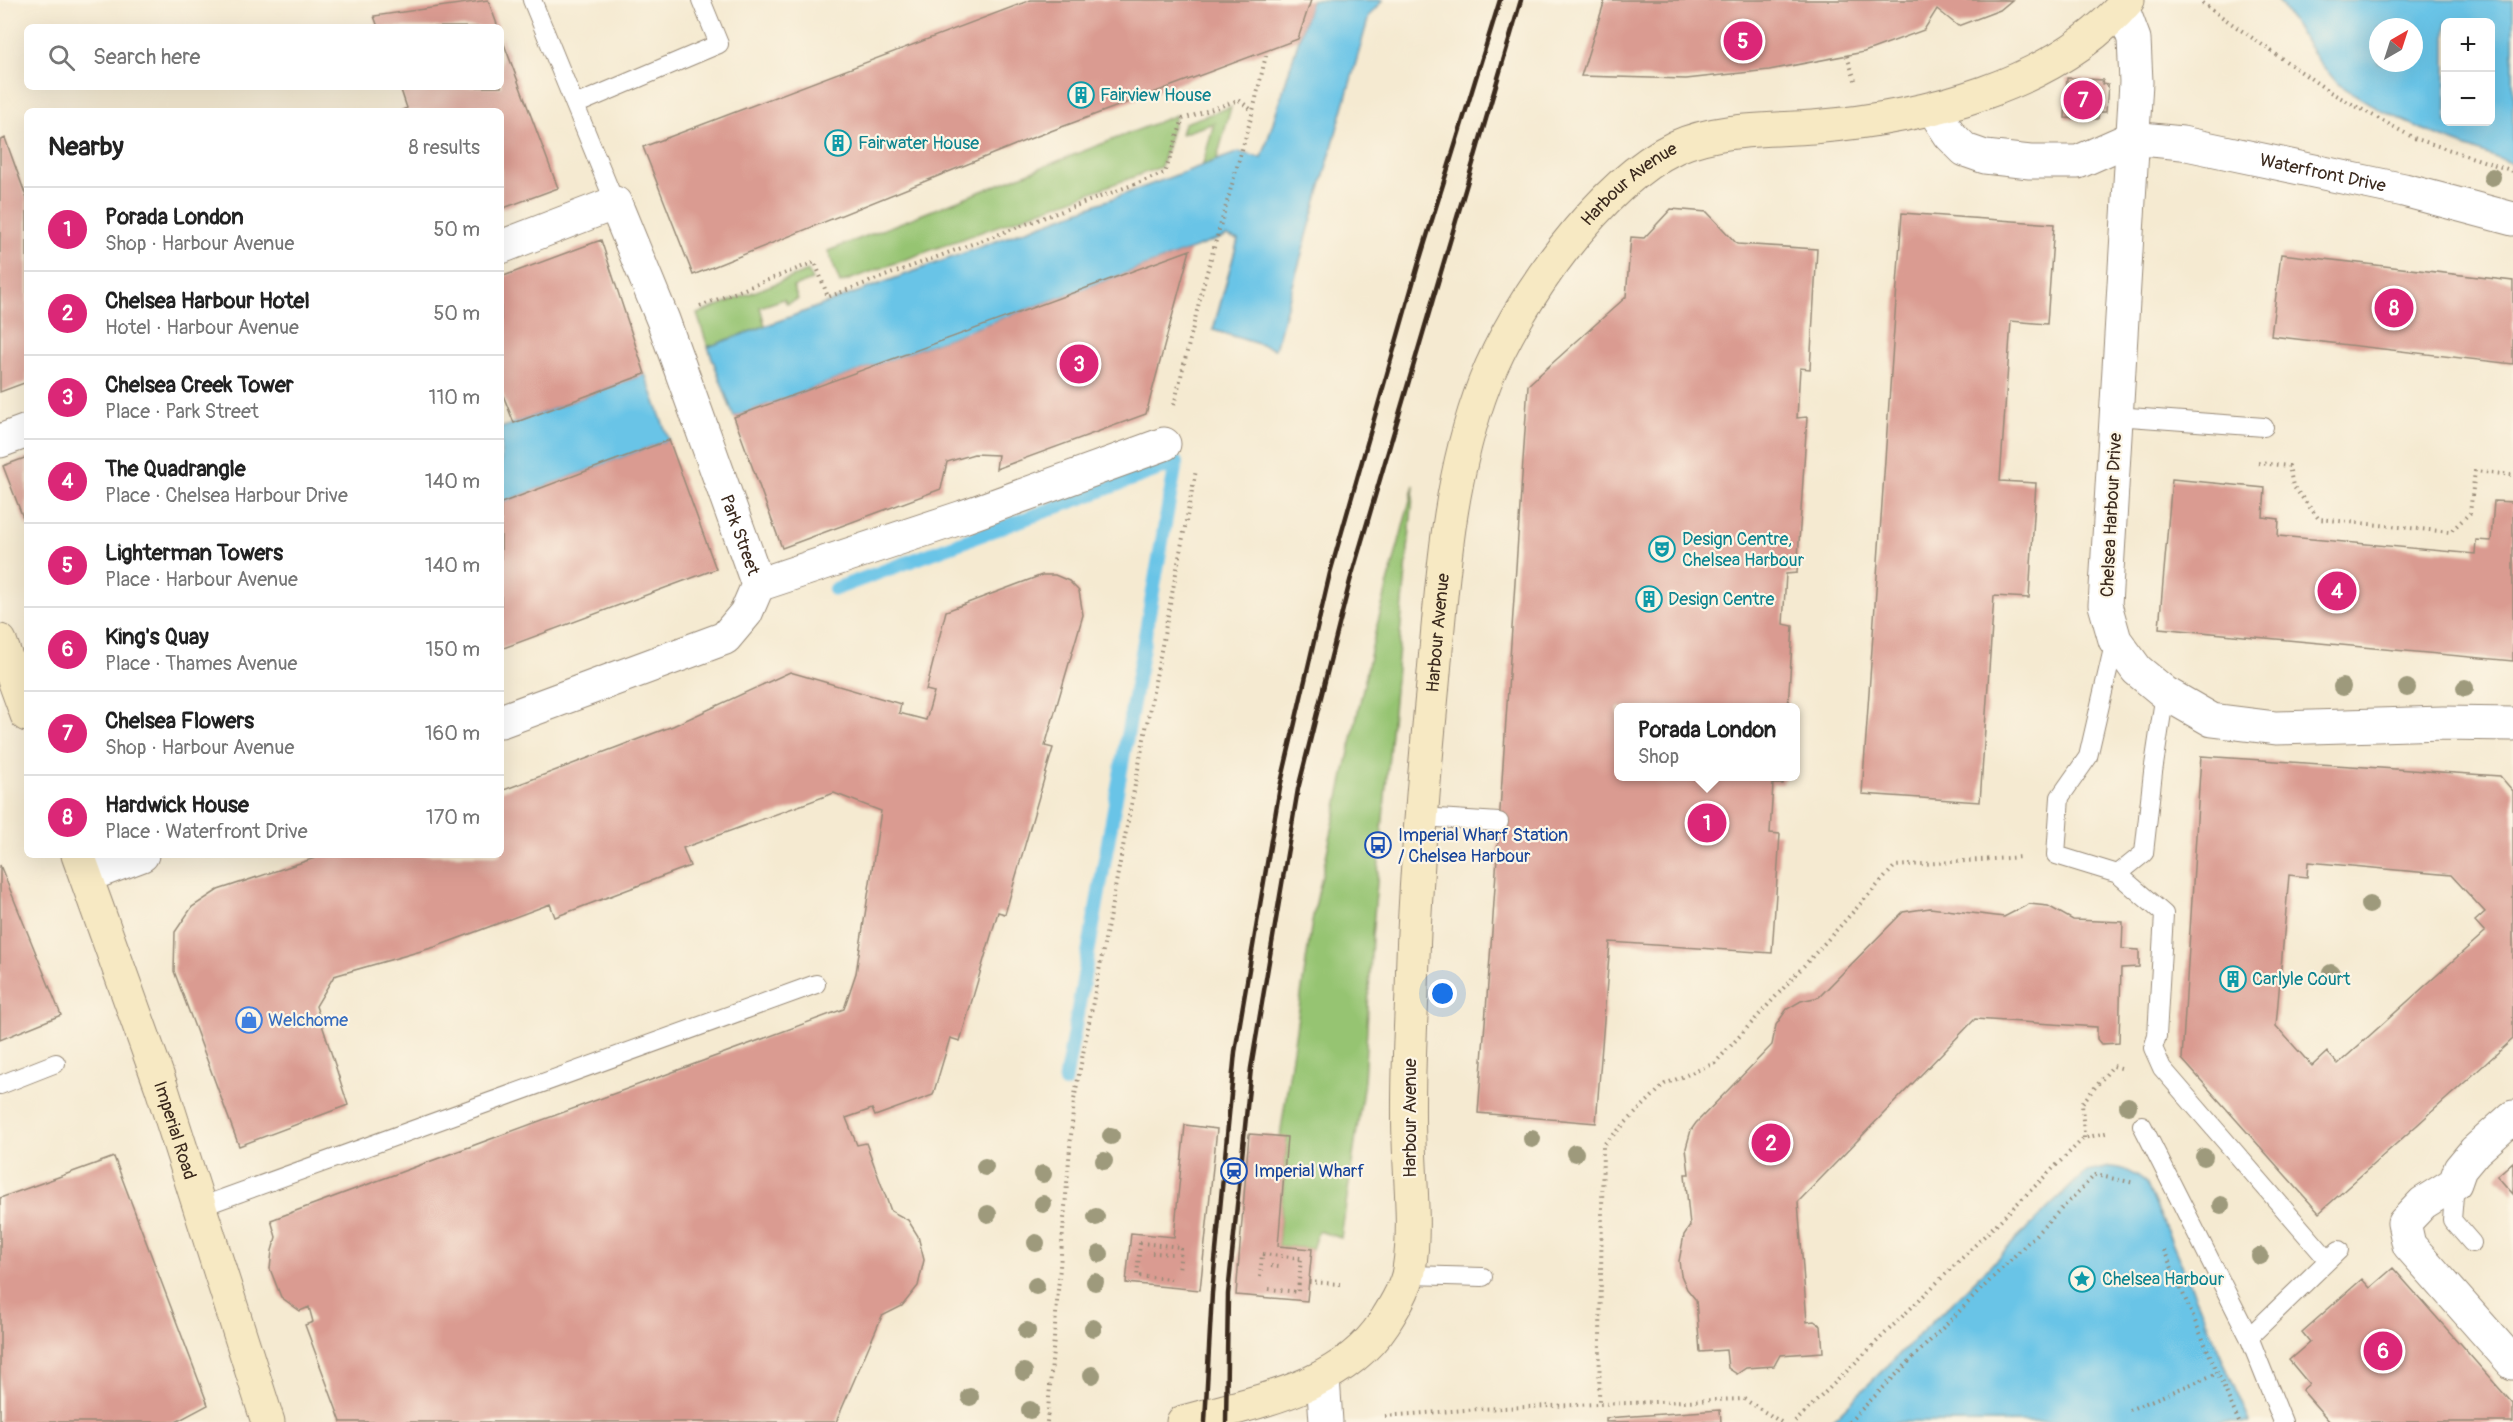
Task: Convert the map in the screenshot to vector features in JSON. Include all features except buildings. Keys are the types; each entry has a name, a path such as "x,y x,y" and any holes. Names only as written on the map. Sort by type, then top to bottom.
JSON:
{"street":[{"name":"Harbour Avenue","path":"1184,1422 1285,1392 1323,1377 1353,1357 1383,1325 1409,1275 1411,1211 1408,1135 1412,984 1422,817 1437,638 1452,509 1468,438 1485,383 1508,332 1549,267 1610,195 1646,165 1678,146 1707,137 1735,132 1864,122 1933,109 2016,79 2053,62 2091,37 2125,4"},
{"name":"Chelsea Harbour Drive","path":"2125,4 2134,39 2136,81 2105,604 2115,640 2138,670 2165,693 2212,720 2276,728 2513,724"},
{"path":"1933,109 1950,135 1965,150 1985,157 2030,162 2078,162 2132,138"},
{"name":"Waterfront Drive","path":"2132,138 2182,143 2259,158 2404,190 2513,219"},
{"path":"504,247 615,203"},
{"name":"Park Street","path":"504,720 724,638 746,613 758,585 663,320 615,203"},
{"path":"0,441 24,432"},
{"path":"758,585 963,518 1164,444"},
{"path":"0,641 24,707"},
{"path":"82,866 126,858"},
{"name":"Imperial Road","path":"82,866 161,1086 266,1418"},
{"path":"2513,1117 2475,1151 2460,1169 2455,1183 2423,1203 2404,1222 2409,1245 2513,1364"},
{"path":"1323,1377 1326,1422"}],"lane":[{"path":"532,0 615,203"},
{"path":"575,105 719,44 701,0"},
{"path":"2116,416 2264,427"},
{"path":"2115,640 2088,757 2060,797 2056,855 2118,874 2164,914 2157,1036 2152,1048 2162,1068 2333,1255 2249,1337"},
{"path":"2118,874 2145,853 2153,772 2165,693"},
{"path":"1422,817 1499,822"},
{"path":"200,1207 816,984"},
{"path":"0,1085 56,1063"},
{"path":"2142,1125 2249,1337 2283,1422"},
{"path":"2455,1183 2452,1220 2472,1243"},
{"path":"1409,1275 1483,1277"}],"path":[{"path":"2202,3 2341,98 2414,138 2513,171"},
{"path":"1164,444 1203,286 1253,111 1267,51"},
{"path":"663,320 815,262 828,297 1165,172 1183,119 1239,100 1253,111"},
{"path":"1047,1422 1074,1100 1198,461"},
{"path":"2256,463 2289,466 2293,486 2319,519 2450,532 2470,513 2475,471 2513,475"},
{"path":"1599,1404 1603,1145 1665,1084 1715,1063 1894,866 2056,855"},
{"path":"2084,1138 2082,1103 2113,1066 2131,1070 2152,1048"},
{"path":"1795,1422 2084,1138 2142,1125"},
{"path":"1849,1422 2095,1175 2135,1183 2140,1194"},
{"path":"1171,1279 1137,1276 1140,1243 1182,1247 1179,1271"},
{"path":"2163,1246 2239,1422"},
{"path":"1152,1253 1174,1254"},
{"path":"1260,1278 1262,1254 1301,1258 1298,1292 1269,1289"},
{"path":"1271,1266 1279,1267"},
{"path":"1309,1282 1340,1284"},
{"path":"2129,1410 2218,1373"},
{"path":"1385,1416 1479,1409 1744,1398 1781,1422"}],"green space":[{"path":"1231,107 1216,162 1202,167 1214,123 1181,134 1184,123"},
{"path":"1176,115 1161,167 840,283 828,251"},
{"path":"808,271 812,280 793,287 798,299 787,304 784,299 760,307 765,326 708,347 697,314"},
{"path":"1414,485 1372,937 1364,1082 1341,1238 1318,1231 1312,1249 1278,1246 1287,1138 1280,1137 1312,921 1376,629"}],"water":[{"path":"1311,0 1383,0 1369,16 1275,349 1213,330 1238,240 1227,236 734,417 708,347 1239,152 1262,158"},
{"path":"2278,0 2513,0 2513,164 2440,137 2380,110 2338,84 2316,58"},
{"path":"645,374 669,440 504,502 504,427"},
{"name":"Chelsea Harbour","path":"2110,1167 2129,1172 2146,1183 2250,1422 1830,1422 2077,1180 2087,1172"}],"waterway":[{"path":"835,589 1176,463"},
{"path":"1065,1082 1176,463"}],"railway":[{"path":"1205,1422 1212,1293 1235,1052 1280,787 1330,573 1419,262 1500,0"},
{"path":"1226,1422 1228,1294 1251,1068 1298,789 1350,581 1521,0"}],"place":[{"name":"Lighterman Towers","path":"1743,41"},
{"name":"Fairview House","path":"1081,95"},
{"name":"Chelsea Flowers","path":"2083,100"},
{"name":"Fairwater House","path":"838,143"},
{"name":"Hardwick House","path":"2394,308"},
{"name":"Chelsea Creek Tower","path":"1079,364"},
{"name":"Design Centre, Chelsea Harbour","path":"1662,549"},
{"name":"The Quadrangle","path":"2337,591"},
{"name":"Design Centre","path":"1649,599"},
{"name":"Porada London","path":"1707,823"},
{"name":"Imperial Wharf Station / Chelsea Harbour","path":"1378,845"},
{"name":"Carlyle Court","path":"2233,979"},
{"name":"Welchome","path":"249,1020"},
{"name":"Chelsea Harbour Hotel","path":"1771,1143"},
{"name":"Imperial Wharf","path":"1234,1171"},
{"name":"Chelsea Harbour","path":"2082,1279"},
{"name":"King's Quay","path":"2383,1351"}]}
